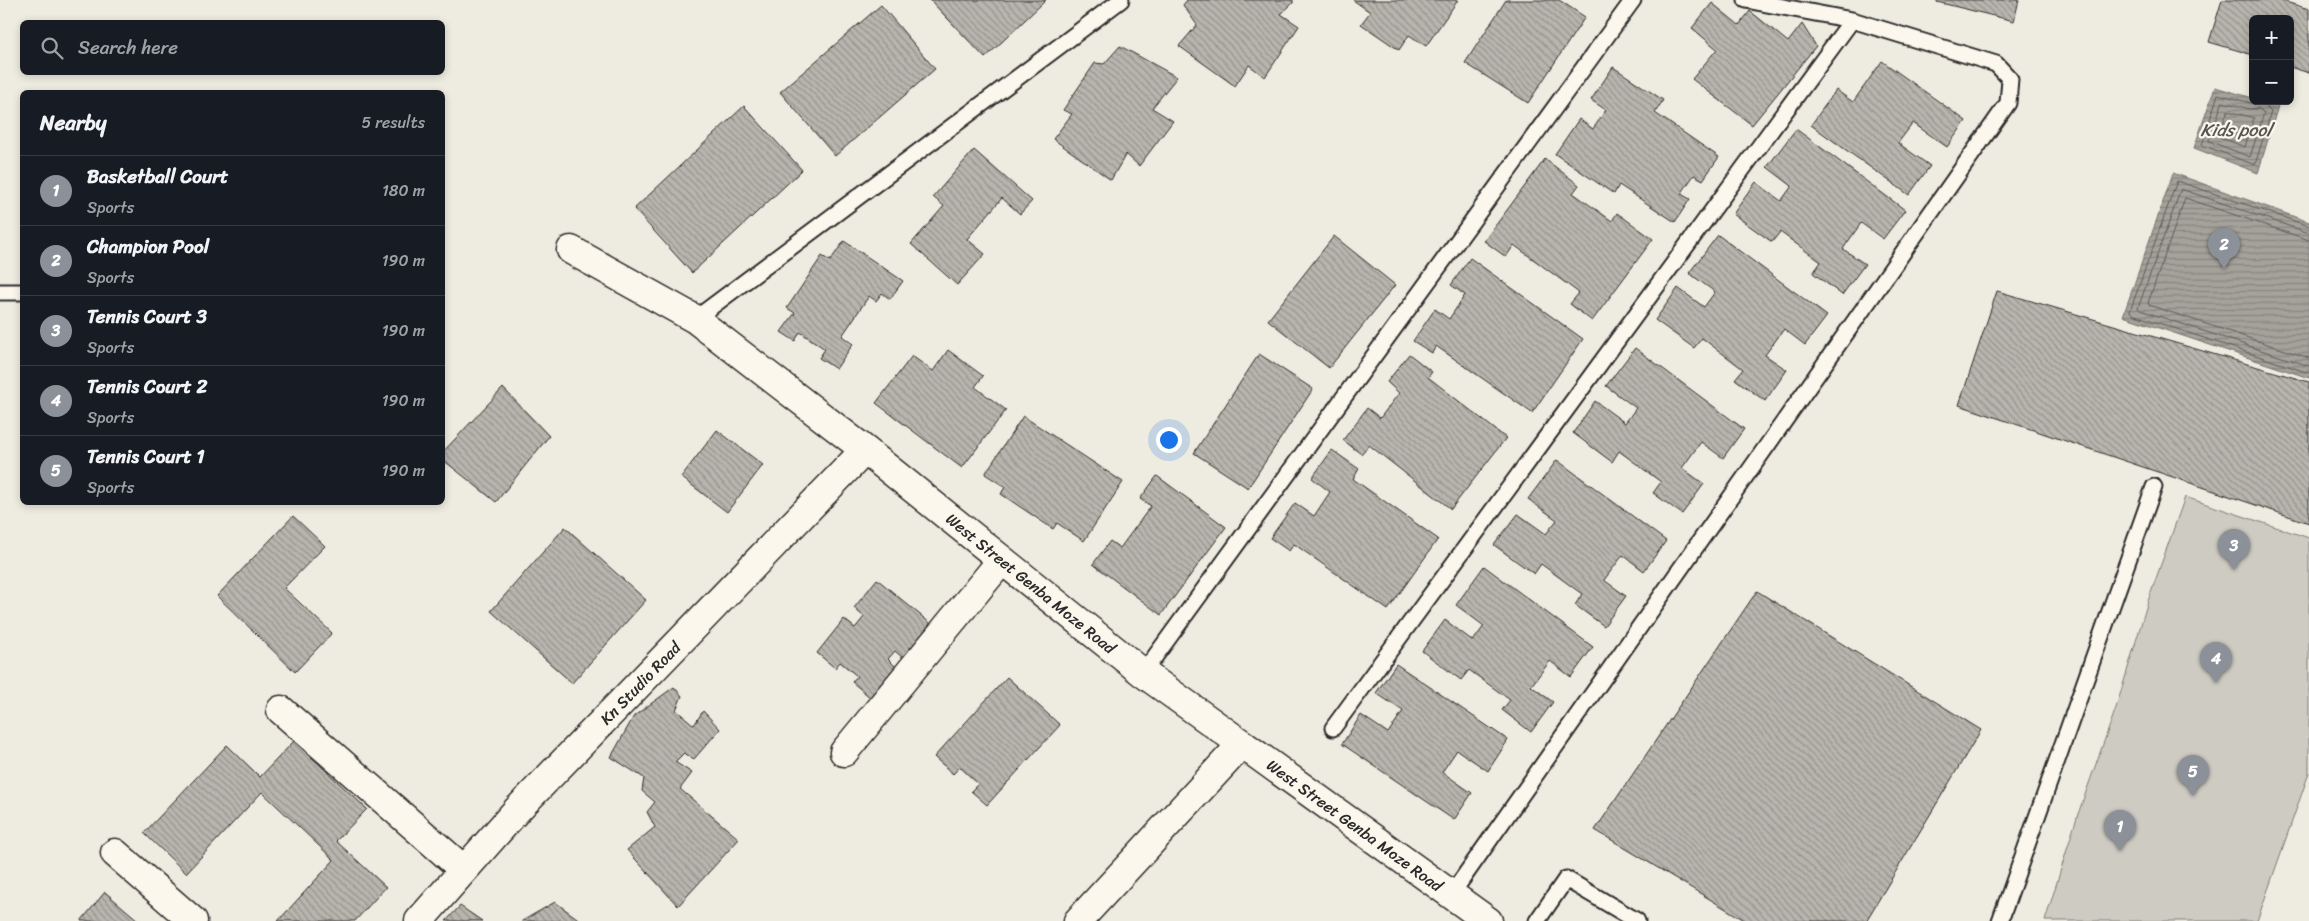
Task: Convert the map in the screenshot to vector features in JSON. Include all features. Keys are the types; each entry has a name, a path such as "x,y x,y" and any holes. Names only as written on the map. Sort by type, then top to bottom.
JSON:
{"street":[{"name":"West Street Genba Moze Road","path":"571,250 695,319 865,450 1143,673 1488,921"},
{"name":"Kn Studio Road","path":"419,921 524,803 865,450"},
{"path":"844,752 1002,560"},
{"path":"280,710 464,870"},
{"path":"1078,921 1242,744"},
{"path":"115,853 193,921"}],"lane":[{"path":"695,319 1121,0"},
{"path":"1143,673 1633,0"},
{"path":"1451,895 2008,103 2010,79 1996,64 1852,20 1746,0"},
{"path":"1333,728 1852,20"},
{"path":"0,292 20,292"},
{"path":"2000,921 2154,487"},
{"path":"1537,921 1566,879 1637,921"}],"shaded area":[{"path":"2185,497 2309,538 2309,773 2257,921 2045,921 2077,817 2116,708 2148,601"}],"water":[{"name":"Kids pool","path":"2215,87 2249,97 2249,105 2278,106 2258,173 2194,148"},
{"path":"2173,173 2309,222 2309,378 2123,316"}],"building":[{"path":"930,0 1046,0 985,58"},
{"path":"1187,0 1293,0 1293,3 1281,14 1299,26 1265,77 1249,65 1235,86 1179,46 1197,25 1183,5"},
{"path":"1353,0 1458,0 1426,46 1409,35 1399,50 1361,24 1370,12"},
{"path":"1506,0 1559,0 1585,17 1528,103 1465,63"},
{"path":"1937,0 2019,0 2014,21 1937,2"},
{"path":"2222,0 2279,0 2309,9 2309,73 2294,68 2294,15 2249,15 2249,54 2209,42"},
{"path":"1712,3 1739,25 1750,11 1788,42 1802,24 1816,46 1752,125 1692,79 1717,49 1692,28"},
{"path":"881,5 935,69 835,156 780,92"},
{"path":"1120,46 1177,77 1152,108 1173,121 1139,166 1126,154 1111,180 1053,139 1072,114 1063,110 1095,63 1104,64"},
{"path":"1882,61 1966,121 1947,147 1913,123 1898,143 1930,166 1909,195 1811,125 1836,90 1853,102"},
{"path":"1613,67 1663,100 1655,113 1719,157 1703,180 1694,175 1681,194 1690,199 1675,222 1619,185 1614,194 1555,154 1579,119 1593,129 1606,110 1591,100"},
{"path":"744,106 802,170 692,273 634,209"},
{"path":"1796,129 1905,210 1883,239 1861,223 1843,249 1865,264 1842,295 1813,273 1821,262 1780,232 1772,242 1733,214 1756,182 1781,201 1792,186 1767,167"},
{"path":"974,150 1032,201 1020,214 1002,198 967,239 985,254 957,285 911,244 944,206 933,197"},
{"path":"1545,159 1579,185 1573,193 1612,221 1617,213 1653,239 1592,321 1570,304 1579,293 1514,245 1506,257 1484,241"},
{"path":"1718,235 1827,316 1805,345 1784,329 1765,355 1787,370 1765,401 1735,379 1743,369 1702,338 1694,348 1655,320 1678,288 1704,307 1715,292 1689,273"},
{"path":"1334,236 1395,285 1329,368 1268,320"},
{"path":"844,241 903,281 890,299 882,293 876,301 869,296 842,336 853,344 836,369 819,358 825,349 800,332 795,341 781,332 795,313 787,308 822,256 830,261"},
{"path":"1470,258 1583,339 1532,413 1436,346 1432,353 1413,341 1435,309 1449,319 1465,295 1451,285"},
{"path":"1997,291 2309,382 2309,523 1959,405"},
{"path":"1635,348 1744,429 1723,458 1701,442 1682,468 1704,484 1682,514 1653,493 1661,482 1619,451 1612,462 1573,433 1595,401 1625,423 1636,408 1606,386"},
{"path":"948,350 983,376 975,387 1006,410 962,468 876,403 912,356 933,371"},
{"path":"1259,354 1313,389 1248,488 1194,453"},
{"path":"1409,354 1432,372 1428,377 1506,438 1451,509 1369,445 1361,454 1343,440 1367,408 1380,418 1399,393 1387,382"},
{"path":"503,388 549,436 496,502 445,461 445,450"},
{"path":"1023,416 1123,482 1084,541 1057,523 1053,529 1001,494 1005,487 985,474"},
{"path":"717,430 763,465 727,512 681,477"},
{"path":"1332,450 1359,469 1353,479 1438,539 1388,610 1294,544 1289,551 1270,538 1295,503 1314,516 1330,492 1312,478"},
{"path":"1557,460 1666,541 1644,571 1623,555 1604,580 1626,596 1604,626 1575,605 1582,594 1541,564 1534,574 1494,545 1518,514 1546,534 1557,520 1528,499"},
{"path":"1157,476 1226,527 1161,615 1093,564 1110,541 1120,548 1151,506 1140,499"},
{"path":"293,516 325,546 284,588 332,633 295,672 217,596"},
{"path":"565,527 646,600 572,683 491,611"},
{"path":"1484,566 1593,647 1571,677 1550,661 1531,686 1553,702 1531,732 1502,710 1510,700 1469,670 1461,680 1422,651 1445,620 1473,641 1484,626 1456,605"},
{"path":"877,579 931,624 903,658 895,651 888,659 896,667 871,698 852,682 857,676 840,662 835,668 817,653 844,619 855,628 864,617 854,608"},
{"path":"1757,591 1981,730 1866,921 1746,921 1595,830"},
{"path":"1396,664 1508,740 1488,771 1457,750 1442,772 1472,793 1454,820 1342,744 1361,715 1388,733 1403,711 1376,693"},
{"path":"1007,677 1060,725 987,805 971,791 978,784 960,767 953,774 934,757"},
{"path":"674,687 682,696 676,710 694,725 703,711 720,729 694,759 684,753 675,762 692,773 680,789 739,839 678,906 627,850 655,827 647,812 655,802 642,791 644,778 611,757 634,716"},
{"path":"294,741 367,809 336,841 386,887 355,921 278,921 334,860 262,792 186,873 144,833 227,745 260,777"},
{"path":"105,892 139,921 81,921"},
{"path":"555,902 581,921 522,921"},
{"path":"460,906 482,921 446,921"}],"place":[{"name":"Champion Pool","path":"2224,269"},
{"name":"Tennis Court 3","path":"2234,570"},
{"name":"Tennis Court 2","path":"2216,683"},
{"name":"Tennis Court 1","path":"2193,796"},
{"name":"Basketball Court","path":"2120,851"}]}
